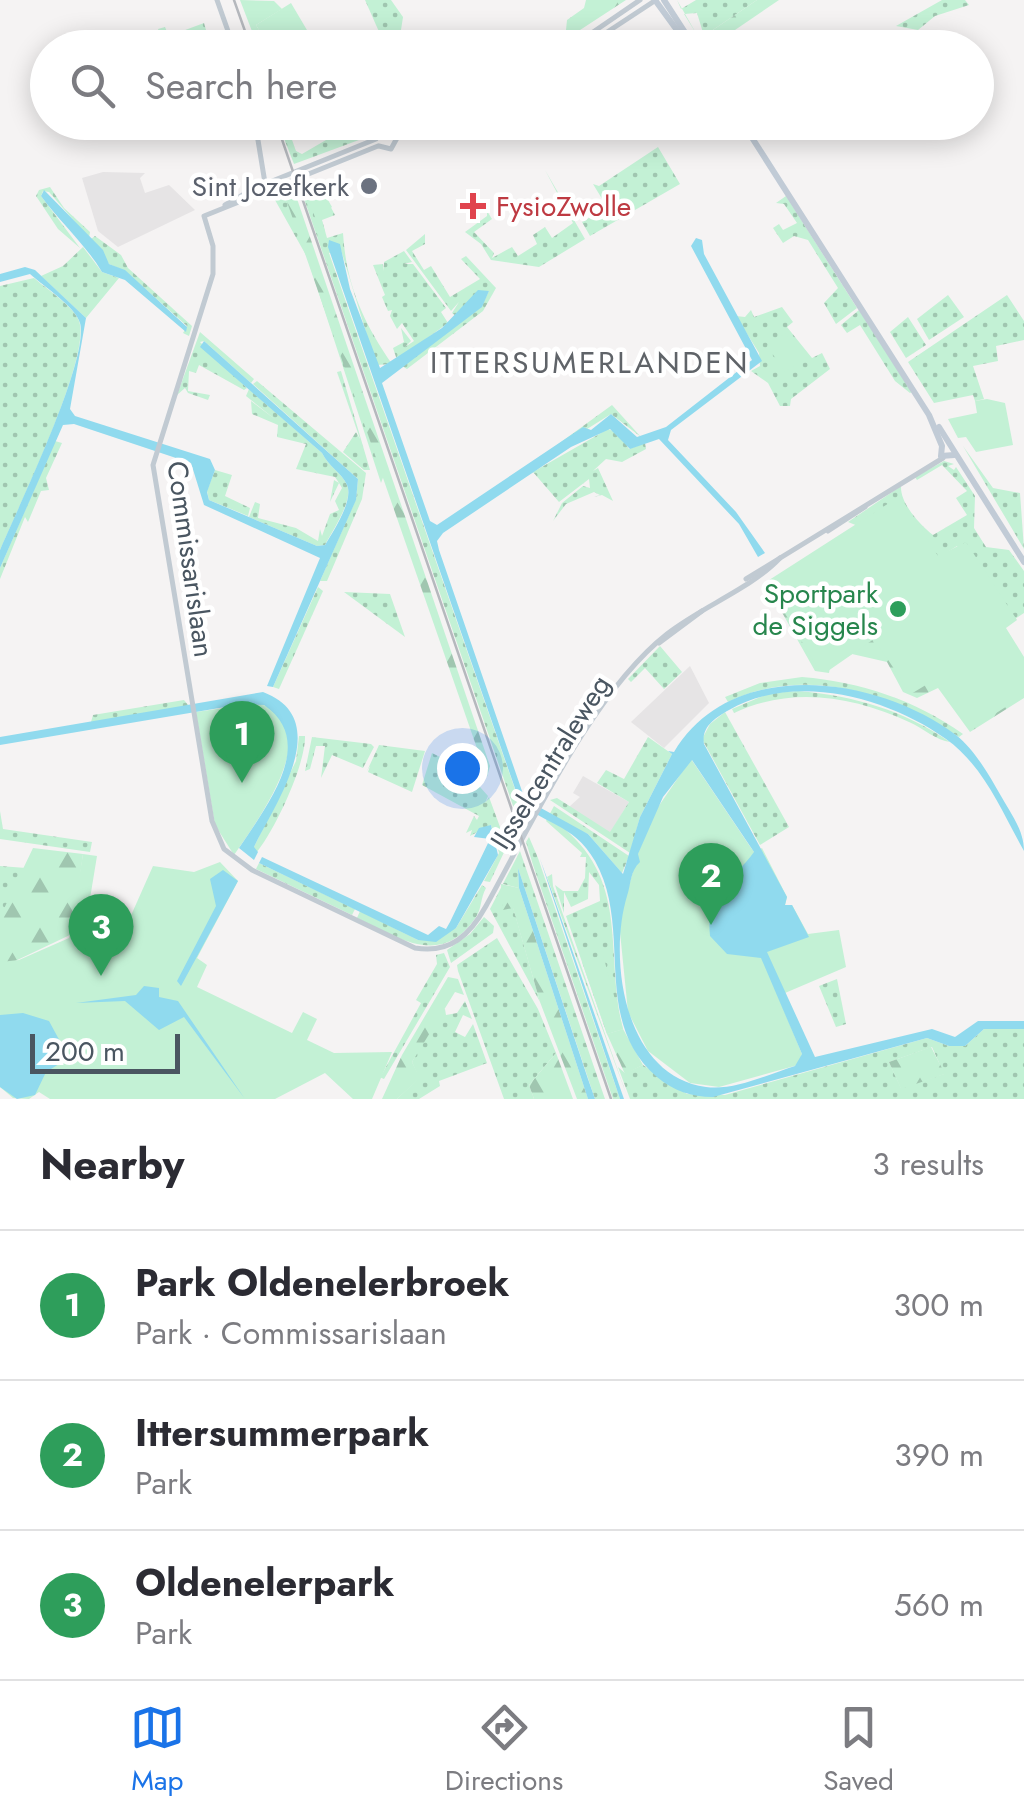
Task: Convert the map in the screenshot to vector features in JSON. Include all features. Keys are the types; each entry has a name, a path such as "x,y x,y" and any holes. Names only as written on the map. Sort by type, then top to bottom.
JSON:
{"main road":[{"path":"655,0 679,30"},
{"path":"664,0 682,30"},
{"path":"754,140 929,415 946,452 974,484 1024,562"}],"street":[{"path":"218,0 228,30"},
{"path":"601,30 640,0"},
{"path":"606,30 655,0"},
{"path":"258,140 265,183"},
{"path":"222,207 265,183 377,142 391,149 394,140"},
{"path":"222,207 377,142"},
{"name":"Commissarislaan","path":"222,207 204,216 212,237 213,274 155,452 154,474 215,832 224,849 242,864 415,948 436,950 456,942 485,907"},
{"name":"IJsselcentraleweg","path":"485,907 600,710 657,645 712,603 946,452"}],"shaded area":[{"path":"103,172 145,173 140,178 145,193 169,185 195,210 118,247 98,231 82,178"},
{"path":"690,666 709,703 664,748 631,722"},
{"path":"583,776 629,802 610,833 569,807 580,797 573,793"}],"green space":[{"path":"240,0 274,1 282,9 256,25 259,30 251,30"},
{"path":"365,0 391,0 403,17 401,30 378,30"},
{"path":"586,0 626,0 580,30 566,30 567,20 584,8"},
{"path":"696,0 757,0 713,30 702,30 697,13 685,14 682,8"},
{"path":"757,0 779,0 735,30 713,30"},
{"path":"942,0 965,0 969,5 935,16 918,30 896,26"},
{"path":"291,3 307,30 259,30 256,25"},
{"path":"204,23 206,30 185,30"},
{"path":"285,140 292,140 296,151 302,154 326,140 359,140 294,164"},
{"path":"658,147 680,184 590,236 582,222 607,207 593,184 599,186"},
{"path":"545,170 585,239 539,267 491,260 481,244 465,232 487,216 487,211 492,219 474,232 494,253 492,258 512,247 518,256 537,244 533,235 545,227 552,238 573,223"},
{"path":"317,181 335,215 322,220 327,238 343,233 358,302 392,364 376,365 341,250 329,253 517,795 530,810 520,826 300,187"},
{"path":"317,181 332,207 320,215 325,231 320,232 304,185"},
{"path":"50,187 64,208 90,232 89,238 49,192 43,191 41,196 80,248 58,229 36,196 39,190"},
{"path":"294,190 490,766 487,777 286,199"},
{"path":"286,191 384,475 381,483 307,257 275,200"},
{"path":"786,196 857,308 836,324 824,303 838,288 808,240 794,236 783,243 773,228 779,224 783,230 797,223 784,204 776,203"},
{"path":"425,234 425,244 412,251 424,270 431,266 450,297 480,279 461,259 466,256 496,288 483,311 407,369 402,366 481,307 489,291 478,291 456,316 452,313 459,302 451,311 406,250"},
{"path":"95,236 121,255 128,268 192,326 189,336 183,333 187,326 125,271 109,264 91,239"},
{"path":"83,247 102,272 119,278 86,318 41,276 63,266"},
{"path":"404,251 412,262 404,264 413,264 446,308 441,312 448,323 397,360 393,348 404,342 401,328 411,341 405,347 414,341 402,323 397,329 373,265 383,264 384,271 384,262"},
{"path":"34,278 76,315 80,339 75,366 51,434 0,550 0,286"},
{"path":"948,295 964,317 929,340 917,319"},
{"path":"1007,295 1024,321 1024,340 996,346 998,361 973,366 984,399 975,401 973,395 934,403 908,362"},
{"path":"782,307 793,322 787,327 812,358 822,353 830,369 791,399 790,406 780,406 768,383 751,371 760,366 759,353 736,316 745,317 751,310 754,317"},
{"path":"859,310 912,392 895,381 860,325 847,333 841,325"},
{"path":"908,317 926,345 906,358 890,332"},
{"path":"200,332 254,379 251,383 204,341 200,342 247,388 244,390 199,365 196,373 189,371 188,391 210,395 208,400 188,393 185,388 177,395"},
{"path":"785,333 803,359 785,372 767,346"},
{"path":"341,371 370,470 364,470 343,452 356,432 360,439 337,372"},
{"path":"257,381 366,473 362,499 327,581 320,581 356,499 358,479 253,384"},
{"path":"249,389 322,453 347,485 345,507 325,545 317,546 249,517 255,502 260,504 258,518 296,528 318,541 320,529 322,536 330,514 339,510 335,501 342,488 335,477 296,469 306,444 277,437 278,425 252,414 251,401 276,420 246,396"},
{"path":"975,401 1005,403 1013,445 976,452 966,437 958,438 948,419 977,413"},
{"path":"612,405 641,437 611,414 528,466"},
{"path":"608,429 620,434 629,449 645,443 646,449 622,462 606,459 593,471 598,468 613,501 602,495 594,497 600,495 594,492 566,504 553,521 562,503 583,486 590,488 589,479 559,502 533,472"},
{"path":"55,441 62,443 46,478 49,490 41,491 28,522 25,517 0,579 0,568"},
{"path":"963,446 993,488 1020,493 1024,549"},
{"path":"944,461 954,464 948,466 954,470 956,467 975,496 974,528 986,547 1009,550 1024,571 1024,613 1015,619 957,546 938,558 848,522 901,486 907,506 933,535 967,515 956,498 967,491 942,465 917,480 915,477"},
{"path":"215,470 232,475 225,496 250,508 248,516 209,500 207,491"},
{"name":"Sportpark de Siggels","path":"900,496 938,556 966,542 1017,620 1006,628 1024,657 1024,695 970,730 934,680 911,694 874,639 828,671 819,670 766,582"},
{"path":"318,587 323,591 279,689 273,687"},
{"path":"344,592 390,594 405,637"},
{"path":"779,597 874,634 933,677 1024,689 1024,698 970,732 938,688 917,698 903,692 887,662 852,654 830,667 829,673 815,671 775,600"},
{"path":"660,646 682,672 664,689 645,668 631,682 628,679"},
{"path":"802,677 845,683 887,695 926,711 963,734 959,737 905,708 846,689 787,686 757,691 728,702 725,697 760,683"},
{"path":"798,691 878,706 950,742 888,713 844,701 800,697 778,699 734,713 732,709 770,693"},
{"path":"184,700 189,706 91,722 93,715"},
{"path":"257,703 278,714 288,730 288,751 271,797 234,855 215,825 196,712"},
{"path":"725,712 789,827 760,845 702,739 710,724"},
{"path":"299,736 305,736 304,748 295,780 256,853 253,849 296,761"},
{"path":"312,737 374,747 363,768 332,755 321,778 325,746 316,746 310,769 305,771"},
{"path":"648,737 672,754 640,817 630,853 550,800 557,798 610,832 629,802 597,783 606,770 624,779"},
{"path":"379,745 425,751 412,792 368,772 370,766 367,771"},
{"path":"432,753 464,769 488,796 485,803 489,797 507,846 490,882 484,881 499,853 491,825 470,836 472,830 466,833 474,816 477,820 479,816 422,785"},
{"path":"691,759 754,852 762,848 787,897 785,905 792,905 808,934 839,930 846,967 778,996 802,1054 798,1065 719,1087 690,1083 648,1051 628,1012 619,922 638,853 656,810"},
{"path":"554,806 629,856 622,873 588,834 549,817 576,839 594,863 604,888 623,1029 607,1034 566,916 600,901 599,885 589,872 588,899 571,907 564,892 564,913 555,885 563,891 578,891 585,878 586,857 580,857 582,853 546,821"},
{"path":"0,811 3,829 92,842 90,852 0,839"},
{"path":"529,837 620,1099 613,1099 533,865 526,842"},
{"path":"33,848 83,854 72,934 11,963 0,996 0,917"},
{"path":"520,851 605,1099 595,1099 518,868 519,888 503,884 503,895 513,907 540,1002 490,909"},
{"path":"83,854 97,856 86,923 125,929 153,866 194,872 220,862 238,881 197,958 207,965 197,987 292,1033 303,1012 317,1019 307,1040 334,1053 392,1052 372,1099 353,1099 325,1073 275,1099 50,1099 39,1092 29,1099 13,1098 0,1087 0,962 19,960 69,938"},
{"path":"259,863 355,909 352,915 256,869"},
{"path":"0,866 26,868 3,919 0,917"},
{"path":"552,874 553,886 628,1099 547,877"},
{"path":"501,884 519,888 588,1099 577,1099 540,1002 513,908 503,910"},
{"path":"482,885 486,888 476,917 449,942 420,944 357,918 360,911 418,940 456,928"},
{"path":"484,917 494,926 493,933 451,963 447,950 470,934"},
{"path":"497,938 538,1009 556,1053 529,1085 534,1099 504,1099 458,971 457,965"},
{"path":"444,953 450,967 384,1079 349,1064 381,1076 421,1003 416,1000 437,964 436,955"},
{"path":"603,955 623,1029 607,1034 582,962"},
{"path":"448,977 458,979 464,995 455,992 412,1062 420,1078 397,1099 382,1099 402,1055"},
{"path":"837,979 846,1024 836,1027 819,986"},
{"path":"465,1001 472,1019 463,1015 455,1032 465,1037 473,1024 487,1063 439,1081 440,1086 419,1099 397,1099 419,1078 412,1062 440,1010 445,1009 446,1015 457,1013"},
{"path":"623,1029 643,1065 625,1074 607,1034"},
{"path":"984,1029 1024,1029 1024,1099 630,1099 618,1067 625,1073 643,1065 687,1094 725,1095 927,1038 949,1046 965,1046","holes":["932,1047 944,1074 901,1088 889,1062"]},
{"path":"931,1047 945,1074 901,1089 889,1062"},
{"path":"556,1053 573,1099 534,1099 529,1085"}],"water":[{"path":"44,190 103,250 109,264 125,270 187,327 186,332 125,280 102,272 41,196"},
{"path":"696,238 702,240 704,254 762,361 671,430 668,440 736,512 765,553 758,557 739,524 659,439 630,449 610,429 571,447 443,533 437,541 439,550 523,794 530,802 588,834 623,874 640,817 672,754 668,751 674,752 700,721 732,700 768,688 808,685 848,689 887,699 924,715 963,741 1013,816 1024,851 971,762 946,739 896,711 840,694 811,691 755,699 714,720 707,728 704,744 787,897 785,905 792,905 809,937 767,952 815,1057 932,1029 955,1037 978,1021 1024,1021 1024,1029 984,1029 965,1046 949,1046 927,1038 713,1097 670,1086 637,1054 618,1002 612,916 595,861 577,839 519,800 328,247 329,240 340,244 350,289 380,368 442,328 478,290 489,291 482,307 382,383 430,521 437,525 583,427 591,430 611,414 637,437 666,427 752,360 691,246","holes":["692,760 754,852 716,896 710,936 727,954 761,958 802,1054 795,1066 728,1087 706,1087 678,1078 656,1061 640,1038 622,981 622,922 633,874 640,862 638,854 663,797"]},
{"path":"25,267 35,270 86,318 70,409 75,416 210,459 215,470 207,492 209,500 317,546 325,545 345,507 345,481 322,453 200,347 204,341 358,479 356,500 273,687 267,686 320,558 204,505 191,463 74,424 63,425 0,568 0,550 64,400 80,341 77,317 30,274 0,282 0,274"},
{"path":"263,692 284,705 295,721 298,741 286,785 254,847 258,852 254,860 239,848 274,792 287,754 287,736 279,720 264,705 243,704 0,745 0,737"},
{"path":"491,825 498,855 456,928 436,942 418,940 259,863 262,857 428,935 439,926 446,929 490,839 474,837 479,828"},
{"path":"540,859 551,889 624,1099 620,1099"},
{"path":"518,868 595,1099 588,1099 519,888"},
{"path":"223,870 238,881 181,986 177,981 216,906 210,879"},
{"path":"144,986 159,988 159,997 178,1001 245,1099 184,1017 159,1030 125,1001 76,1003 136,995"},
{"path":"23,1013 49,1021 69,1058 46,1072 35,1095 17,1099 0,1087 0,1015"}],"railway":[{"path":"234,0 245,30"},
{"path":"282,140 611,1099"}],"place":[{"name":"Sint Jozefkerk","path":"369,186"},
{"name":"FysioZwolle","path":"473,206"},
{"name":"Sportpark de Siggels","path":"898,609"},
{"name":"Park Oldenelerbroek","path":"242,783"},
{"name":"Ittersummerpark","path":"711,925"},
{"name":"Oldenelerpark","path":"101,976"}],"district":[{"name":"ITTERSUMERLANDEN","path":"590,363"}]}
